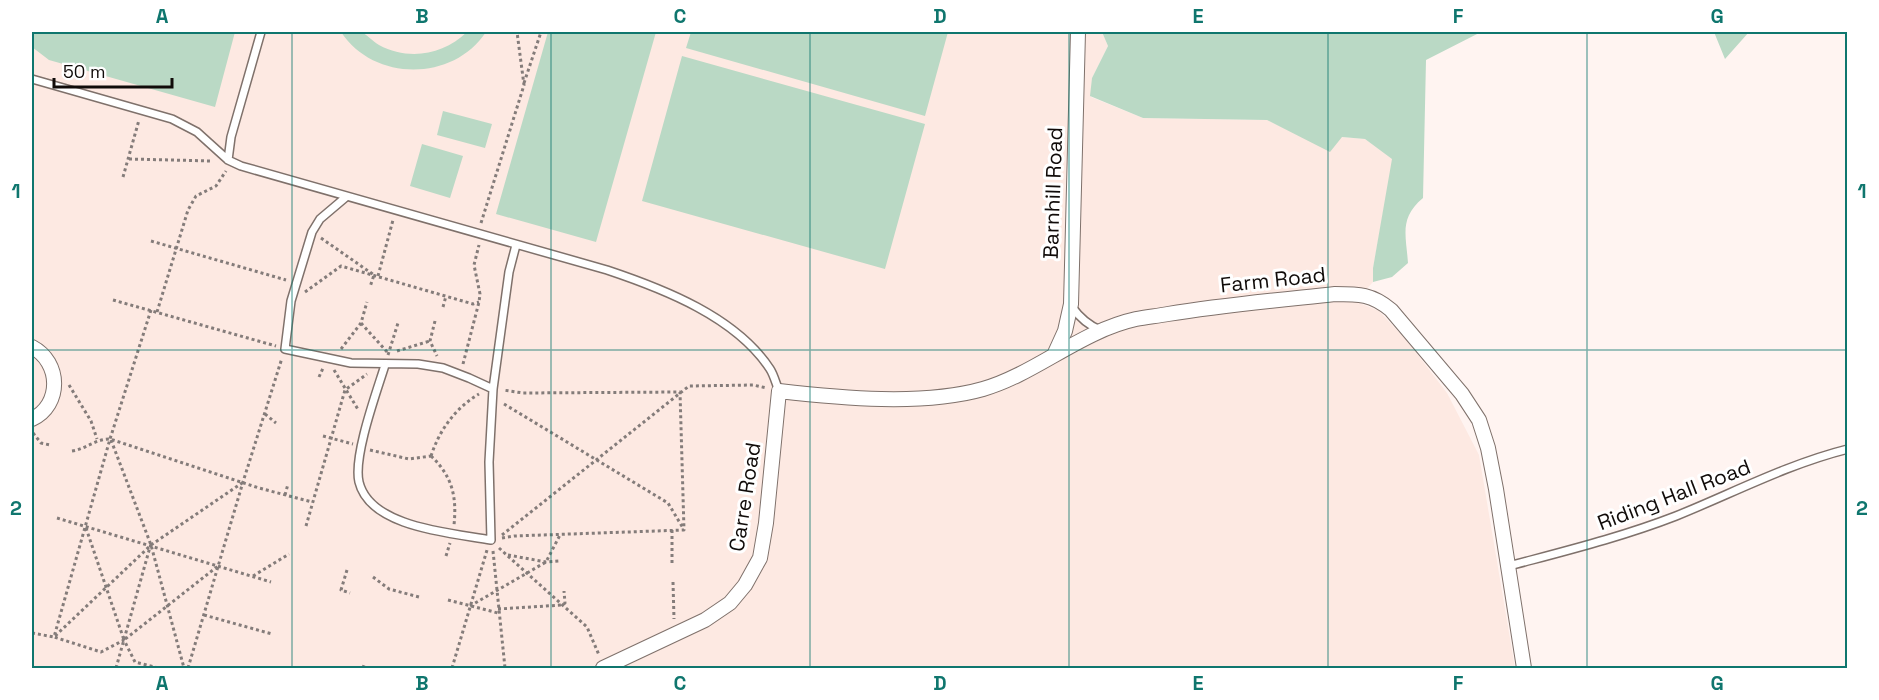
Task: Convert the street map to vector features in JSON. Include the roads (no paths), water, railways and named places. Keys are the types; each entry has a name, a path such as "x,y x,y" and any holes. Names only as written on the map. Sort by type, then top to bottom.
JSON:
{"street":[{"name":"Barnhill Road","path":"1055,353 1065,332 1071,304 1078,32"},
{"name":"Farm Road","path":"779,390 856,398 950,396 984,389 1102,331 1136,319 1204,308 1335,294 1354,294 1378,300 1391,310 1462,394 1479,420 1488,448 1524,669"},
{"path":"32,347 45,357 50,365 54,384 49,403 44,411 32,419"},
{"name":"Carre Road","path":"604,668 705,620 730,603 745,585 760,558 767,513 779,390"}],"lane":[{"path":"228,160 231,137 261,32"},
{"path":"32,79 185,124 228,160 241,166 646,282 719,320 739,335 759,354 772,371 779,390"},
{"path":"346,197 320,219 312,232 291,301 285,349 351,363 418,364 443,368 493,389"},
{"path":"385,365 362,447 358,480 363,492 371,504 403,522 492,540 489,462 493,389 509,272 516,245"},
{"path":"1071,304 1078,316 1088,325 1102,331"},
{"name":"Riding Hall Road","path":"1509,566 1637,530 1674,517 1779,472 1848,449"}]}
